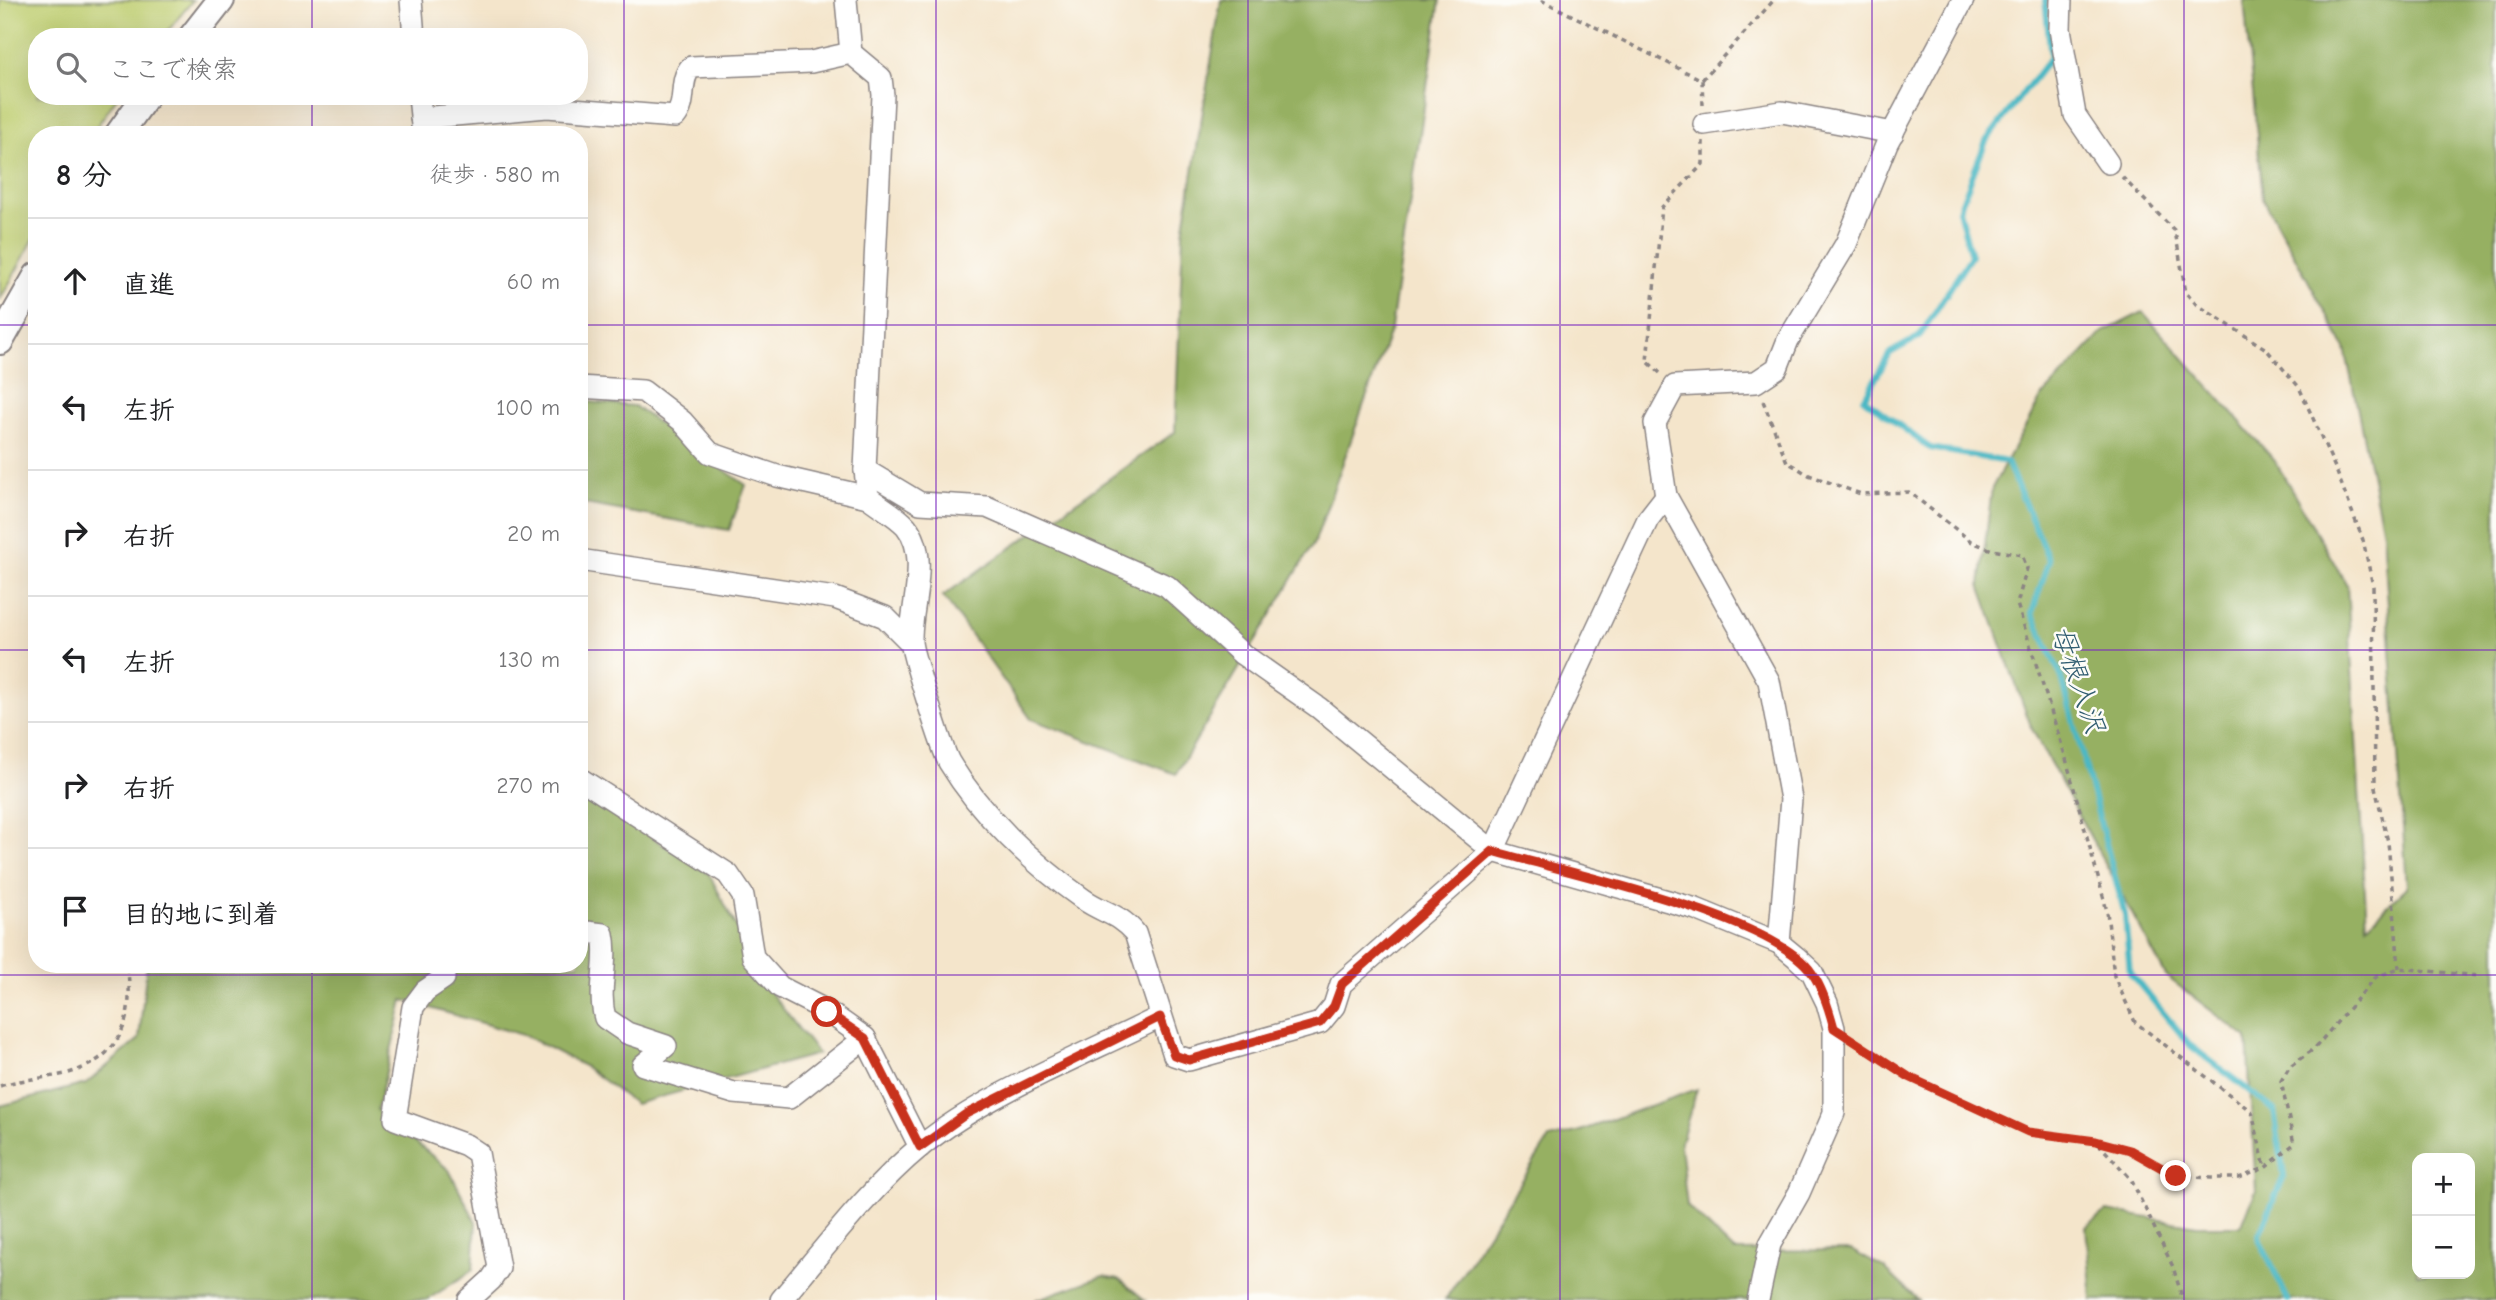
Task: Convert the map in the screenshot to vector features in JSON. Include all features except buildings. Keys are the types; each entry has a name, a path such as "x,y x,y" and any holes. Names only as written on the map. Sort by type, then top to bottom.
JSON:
{"main road":[{"path":"199,28 221,0"},
{"path":"124,126 140,105"},
{"path":"0,341 28,298"}],"street":[{"path":"411,0 413,28"},
{"path":"846,0 851,53 881,78 883,94 865,470 868,497"},
{"path":"1779,943 1791,799 1769,681 1666,496 1655,423 1675,386 1756,383 1777,368 1788,340 1846,244 1893,133 1963,0"},
{"path":"2061,0 2060,29 2076,115 2108,163"},
{"path":"428,126 547,107 676,117 682,108 685,74 691,67 811,62 851,53"},
{"path":"420,105 422,126"},
{"path":"1703,124 1782,112 1893,133"},
{"path":"588,388 643,391 682,421 709,453 777,477 868,497 905,526 914,541 917,572 910,642 948,760 975,797 1046,871 1086,901 1122,918 1135,933 1174,1055 1189,1060 1320,1023 1334,1006 1342,984 1493,851 1648,519 1666,496"},
{"path":"865,470 920,503 987,507 1167,586 1242,654 1319,708 1493,851 1696,909 1779,943 1812,972 1827,1003 1834,1028 1834,1113 1800,1193 1770,1244 1758,1300"},
{"path":"588,561 835,598 885,617 910,642"},
{"path":"588,784 728,874 743,896 753,957 780,987 827,1012 865,1038 920,1147"},
{"path":"588,932 603,934 607,954 601,988 605,1018 627,1033 667,1046 643,1065 734,1093 789,1098 865,1038"},
{"path":"444,973 444,978 425,991 413,1007 395,1119 466,1144 478,1153 499,1268 491,1280 469,1300"},
{"path":"780,1300 852,1216 920,1147 966,1114 1160,1017"}],"path":[{"path":"1541,0 1702,80"},
{"path":"1675,386 1647,361 1662,207 1703,164 1702,80 1774,0"},
{"path":"2108,163 2175,231 2186,293 2196,304 2266,349 2299,387 2336,470 2363,540 2374,586 2375,787 2388,842 2399,968"},
{"path":"1756,383 1787,462 1809,475 1861,494 1909,492 1972,542 1992,550 2022,555 2027,568 2017,604 2065,755 2107,911 2114,975 2135,1021 2252,1112 2265,1168"},
{"path":"1834,1028 1909,1077 2028,1132 2096,1141 2130,1150 2176,1176 2239,1178 2265,1168 2294,1144 2281,1081 2290,1066 2315,1049 2376,977 2399,968 2478,976"},
{"path":"0,1086 27,1077 62,1075 92,1065 117,1043 128,1018 127,973"},
{"path":"2096,1141 2131,1179 2173,1267 2183,1300"}],"green space":[{"path":"0,0 193,0 170,28 28,28 28,105 112,105 97,126 28,126 28,249 0,300"},
{"path":"1221,0 1440,0 1391,328 1315,541 1176,774 1031,719 943,596 1175,432 1183,233"},
{"path":"2244,0 2496,0 2496,1300 2092,1300 2086,1227 2107,1211 2197,1226 2241,1226 2256,1191 2247,1038 2166,976 2032,729 1980,585 1992,488 2041,398 2103,332 2143,312 2275,461 2347,585 2367,926 2407,887 2383,532 2345,348 2263,198"},
{"path":"588,402 634,406 746,485 729,530 588,505"},
{"path":"588,797 709,874 771,993 818,1054 635,1104 584,1066 526,1036 403,1000 377,1110 449,1170 476,1222 473,1270 427,1300 0,1300 0,1106 86,1084 139,1039 146,973 588,973"},
{"path":"1697,1089 1680,1145 1687,1206 1734,1251 1851,1250 1885,1269 1918,1300 1445,1300 1549,1139 1580,1131"},
{"path":"1103,1276 1119,1279 1145,1300 1035,1300"}],"waterway":[{"name":"母根入沢","path":"2045,0 2051,57 1986,141 1959,210 1971,256 1919,337 1890,353 1864,399 1930,448 2007,462 2049,560 2032,613 2062,678 2125,915 2130,973 2191,1046 2274,1110 2284,1176 2258,1237 2288,1300"}],"route":[{"path":"827,1012 865,1038 920,1147 966,1114 1160,1017 1174,1055 1189,1060 1320,1023 1334,1006 1342,984 1493,851 1696,909 1779,943 1812,972 1827,1003 1834,1028 1909,1077 2028,1132 2096,1141 2130,1150 2176,1176"}]}
